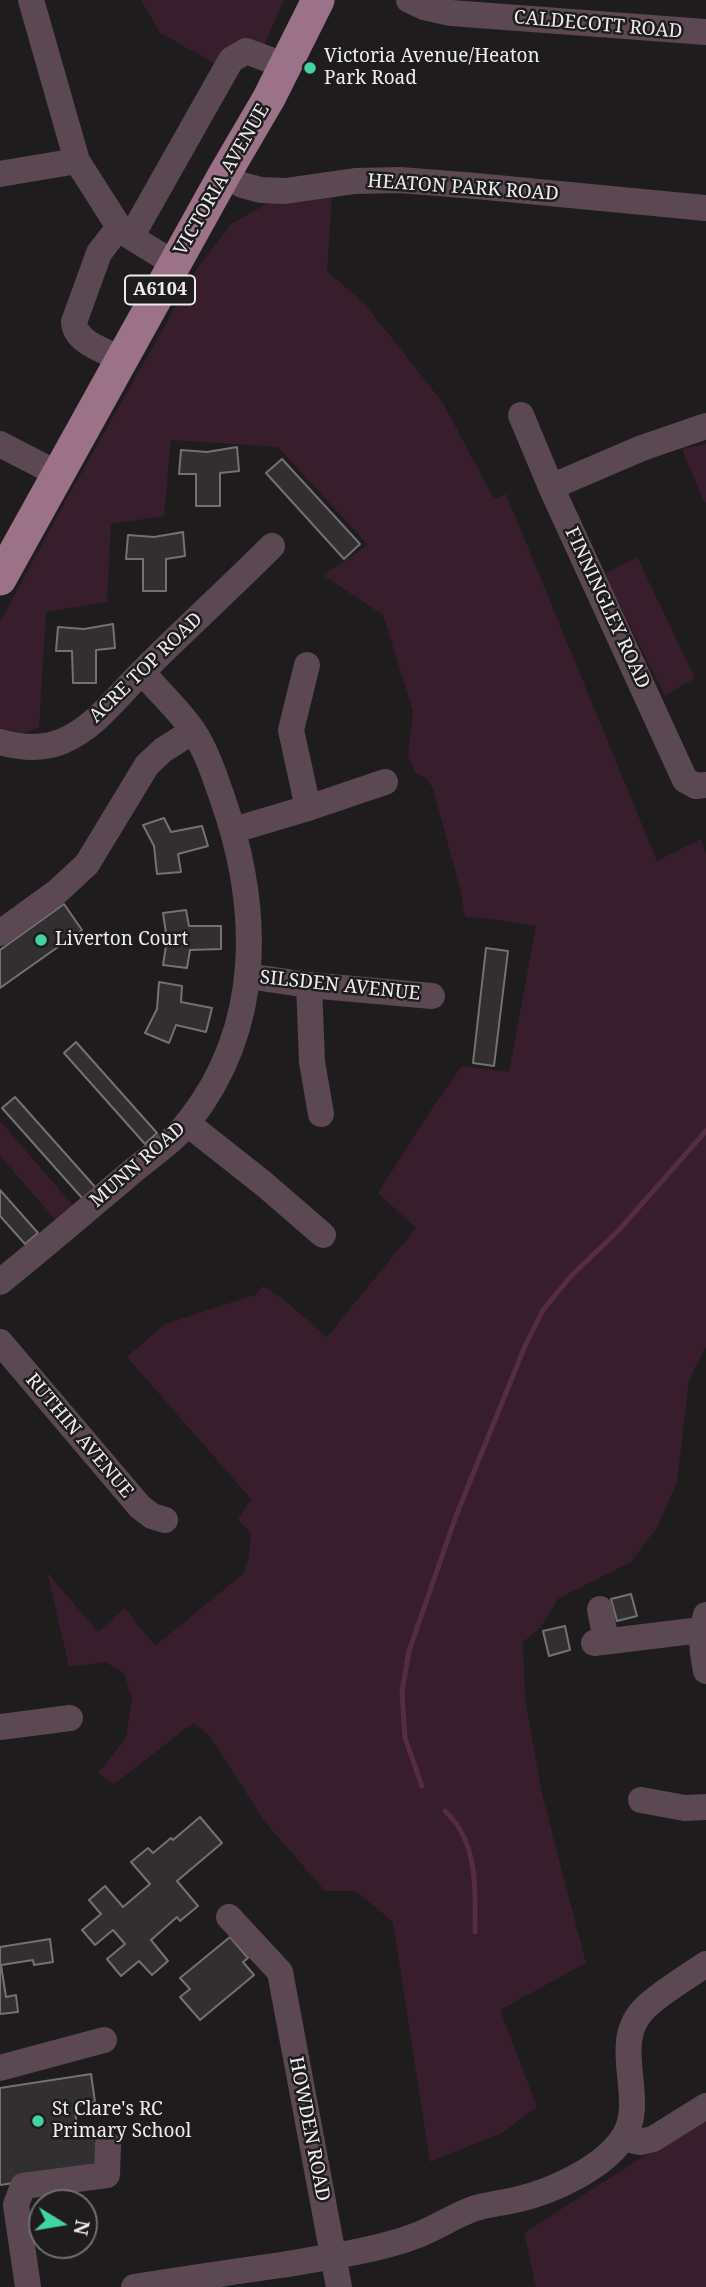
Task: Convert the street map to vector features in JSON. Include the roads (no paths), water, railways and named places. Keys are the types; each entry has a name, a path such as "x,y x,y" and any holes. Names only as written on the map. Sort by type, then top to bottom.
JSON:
{"main road":[{"name":"VICTORIA AVENUE","path":"0,579 286,66 318,0"}],"street":[{"path":"31,0 77,161 125,232 175,264"},
{"name":"CALDECOTT ROAD","path":"409,0 424,7 451,13 706,32"},
{"path":"121,359 81,338 74,330 74,322 99,253 125,232 231,60 246,51 286,66"},
{"path":"0,174 77,161"},
{"name":"HEATON PARK ROAD","path":"224,175 242,185 261,190 285,191 355,181 400,180 706,208"},
{"name":"FINNINGLEY ROAD","path":"521,415 551,487 685,780 696,786 706,785"},
{"path":"551,487 642,448 706,426"},
{"path":"0,444 58,474"},
{"name":"ACRE TOP ROAD","path":"0,742 20,748 44,746 63,741 100,717 142,672 272,546"},
{"path":"307,665 291,730 308,808"},
{"name":"MUNN ROAD","path":"0,1282 188,1124 212,1090 238,1031 247,976 249,937 248,903 234,830 206,755 193,731 142,672"},
{"path":"0,933 58,891 87,864 147,765 163,750 193,731"},
{"path":"234,830 385,782"},
{"name":"SILSDEN AVENUE","path":"247,976 309,985 432,996"},
{"path":"309,985 312,1062 321,1114"},
{"path":"188,1124 323,1235"},
{"name":"RUTHIN AVENUE","path":"0,1342 140,1507 152,1516 165,1520"},
{"path":"600,1609 600,1642 704,1622 702,1651 706,1671"},
{"path":"0,1727 70,1717"},
{"path":"641,1800 685,1808 706,1807"},
{"name":"HOWDEN ROAD","path":"229,1917 280,1972 339,2287"},
{"path":"134,2287 333,2257 415,2236 473,2209 551,2189 608,2156 624,2137 631,2119 632,2095 627,2054 635,2022 644,2008 706,1964"},
{"path":"0,2068 104,2040"},
{"path":"624,2137 639,2142 653,2139 706,2106"},
{"path":"28,2287 16,2205 23,2186 107,2175 107,2145"}],"waterway":[{"path":"422,1786 405,1738 402,1692 409,1651 456,1516 525,1346 543,1310 571,1276 618,1231 706,1131"},
{"path":"445,1811 458,1826 470,1852 474,1879 475,1932"}],"place":[{"name":"Victoria Avenue/Heaton Park Road","path":"310,68"},
{"name":"Liverton Court","path":"41,940"},
{"name":"St Clare's RC Primary School","path":"38,2121"}]}
